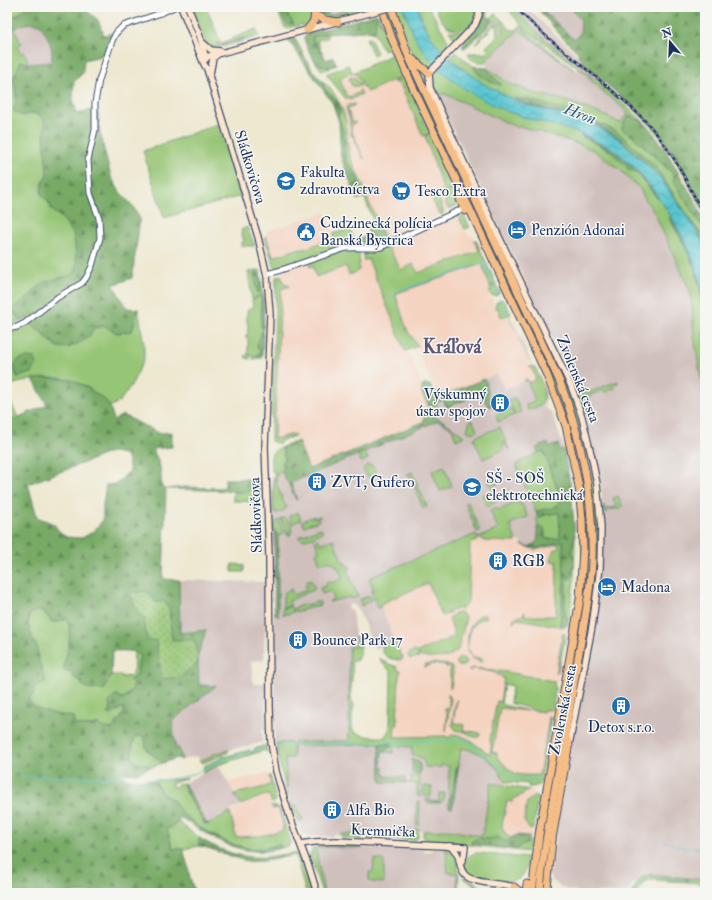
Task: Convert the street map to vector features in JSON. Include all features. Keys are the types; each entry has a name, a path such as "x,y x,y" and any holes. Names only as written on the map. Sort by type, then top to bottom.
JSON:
{"highway":[{"path":"381,7 400,58 533,343 558,401 570,442 581,503 583,549 580,599 539,835 532,893"},
{"path":"390,7 408,55 555,369 578,438 585,469 592,531 592,562 588,600 547,836 540,893"},
{"path":"315,8 320,27"},
{"path":"317,17 338,22"},
{"path":"307,30 317,17"},
{"path":"408,55 423,70 431,70"},
{"path":"457,181 456,185 463,210"},
{"path":"565,734 569,745"},
{"path":"526,893 527,884"},
{"path":"514,887 521,893"}],"main road":[{"name":"Sládkovičova","path":"181,7 204,57"},
{"name":"Sládkovičova","path":"188,7 200,37 209,77 258,237 267,274 270,314 265,447 269,557 270,727 276,771 284,800 301,844"},
{"path":"204,57 390,7"},
{"path":"431,70 475,25 479,15 478,7"},
{"path":"200,37 204,45 211,50 228,50"},
{"path":"209,77 213,58 220,53"},
{"name":"Zvolenská cesta","path":"431,70 430,88 432,94 574,393 592,458 600,510 602,539 601,561 592,626 553,836 547,893"},
{"name":"Kremnička","path":"301,844 314,842 336,842 448,845 465,847 464,856 461,863"},
{"path":"301,844 317,893"},
{"path":"448,845 456,851 461,863 462,872 468,878 514,887"}],"street":[{"path":"7,329 25,323 58,297 82,283 89,272 100,238 98,218 90,193 88,160 95,130 95,103 98,87 112,41 116,33 123,26 174,7"},
{"path":"267,274 343,249 379,248 463,210"}],"shaded area":[{"path":"320,7 357,7 329,15 322,11"},
{"path":"512,7 526,7 602,81 600,83 545,39"},
{"path":"539,7 570,7 581,20 580,34 574,39"},
{"path":"30,23 40,24 45,30 53,52 51,62 29,64 24,52 21,54 17,46 20,44 15,30 17,27"},
{"path":"519,30 575,71 578,68 589,77 589,80 628,113 620,123 564,100 535,93 510,84 487,68 486,60"},
{"path":"353,73 358,76 367,92 389,82 397,83 401,86 425,136 444,192 443,194 446,205 451,209 386,240 366,198 367,196 350,154 343,110 340,103 347,99 353,99 362,94 360,92 349,97 341,82 341,79 345,75"},
{"path":"437,95 448,95 515,126 570,141 593,150 618,168 640,189 654,212 691,293 694,337 705,395 705,880 651,874 641,877 625,893 585,893 560,887 552,880 550,875 572,733 592,639 603,511 601,489 591,438 575,385 444,111"},
{"path":"325,212 334,238 301,250 300,248 272,257 265,232"},
{"path":"457,215 469,237 472,235 480,251 418,273 401,270 388,247"},
{"path":"368,259 404,350 407,349 429,401 423,422 309,469 294,434 274,439 281,289 289,286 284,284 281,275 284,271 311,261 309,267 313,266 317,277"},
{"path":"482,264 492,290 490,291 495,308 497,307 501,317 511,314 539,379 528,383 527,380 504,389 497,374 447,394 441,393 431,382 418,352 420,351 418,346 407,330 396,296 397,293"},
{"path":"497,374 504,389 527,380 528,383 539,379 547,395 544,406 552,413 564,449 560,450 557,445 516,464 537,515 538,548 528,547 498,529 478,538 476,534 369,578 395,641 375,649 358,609 354,605 349,604 348,609 352,610 356,646 349,647 349,741 275,743 271,478 282,471 309,469 423,422 429,401"},
{"path":"469,537 516,541 528,547 538,548 563,541 567,626 568,625 557,684 556,682 506,672 501,705 543,712 544,710 553,709 551,717 547,718 549,718 539,775 521,775 513,773 497,757 497,753 491,752 490,754 472,740 446,736 394,737 397,660 402,660 402,656 380,604 428,583 442,615 462,608 468,602"},
{"path":"179,580 266,582 264,660 251,661 253,684 266,683 266,729 262,729 263,742 212,754 212,756 199,760 198,756 182,760 179,748 176,749 172,721 216,687 199,685 197,659 200,646 180,633"},
{"path":"462,743 461,748 471,750 494,764 506,782 506,785 491,783 482,836 448,830 419,831 419,829 415,831 368,834 364,836 362,834 334,835 333,837 309,836 303,834 301,831 298,822 302,820 295,806 292,807 290,801 285,758 293,758 293,746"},
{"path":"218,765 241,805 209,823 206,823 184,783"},
{"path":"267,773 271,784 265,787 234,794 228,782"},
{"path":"530,790 538,796 530,842 529,836 517,835 509,838 503,830 502,825 507,800 515,799"},
{"path":"269,794 273,809 278,808 284,827 283,831 259,836 236,837 230,812"},
{"path":"318,847 424,849 424,852 432,851 432,848 445,848 455,859 457,893 324,893 316,850"}],"green space":[{"path":"7,7 28,7 7,20"},
{"path":"28,7 85,7 84,8 98,20 104,35 113,33 105,55 84,60 83,73 74,82 73,98 77,114 93,109 98,112 100,133 111,177 120,192 133,206 140,219 132,278 113,285 127,308 138,309 132,331 117,333 105,326 94,328 88,338 69,348 58,347 27,319 23,321 19,319 11,310 27,298 44,282 72,275 76,271 77,265 74,236 65,221 51,209 48,201 41,193 47,174 44,138 45,123 43,118 38,114 32,113 23,116 14,112 16,100 15,85 12,80 21,61 29,64 51,62 52,57 50,42 40,24 30,23 7,29 7,20"},
{"path":"191,7 206,7 221,43 256,29 259,36 222,47 211,47 206,43"},
{"path":"276,7 312,7 313,15 309,26 304,27 303,25 285,28"},
{"path":"318,7 320,7 324,12 328,12 329,15 357,7 370,7 371,9 338,19 332,19 320,15"},
{"path":"394,7 403,7 416,36 434,63 428,68 412,55"},
{"path":"418,7 429,7 449,45 444,53 428,32"},
{"path":"435,7 476,7 476,13 472,24 459,30 447,26 443,22"},
{"path":"506,7 512,7 545,39 600,83 645,123 631,116 628,117 622,129 634,137 675,177 673,181 703,224 703,218 705,221 705,247 693,225 660,177 591,123 523,104 487,87 450,58 454,53 457,53 473,66 487,68 510,84 535,93 564,100 604,115 620,123 628,113 589,79 589,76 524,28"},
{"path":"536,7 539,7 574,39 580,34 581,20 570,7 705,7 705,214 680,166 667,145 655,130 643,117 591,70 579,57 578,52 561,36"},
{"path":"282,10 284,10 294,24 288,25 282,15"},
{"path":"389,11 401,46 471,195 474,207 468,199 409,74 384,12"},
{"path":"482,12 487,12 487,16 492,19 486,29 464,49 462,47 463,43 476,28"},
{"path":"379,13 455,185 459,204 433,137 384,30"},
{"path":"377,14 403,76 367,92 355,74 347,74 341,79 346,94 349,97 360,92 359,89 362,94 351,100 346,99 326,74 348,65 353,73 391,55 388,48 383,50 374,32 372,33 371,30 374,30"},
{"path":"377,14 375,30 325,34 313,37 313,40 326,60 333,57 337,65 331,67 325,66 320,64 311,56 304,38 307,34"},
{"path":"496,14 511,30 516,30 520,26 575,71 519,30 486,60 486,62 477,62 472,60 468,53 481,52 484,54 489,50 486,47 503,31 503,25 496,21 491,23 486,29 492,20 491,18"},
{"path":"494,23 501,26 498,34 496,33 498,28 494,25 475,44"},
{"path":"17,27 15,30 21,44 17,46 20,53 24,52 29,64 21,61 20,63 15,85 17,100 14,109 20,115 35,114 39,115 44,120 47,175 42,184 43,197 48,201 51,209 65,221 74,236 77,265 76,271 72,275 61,278 35,290 11,310 23,321 7,327 7,29"},
{"path":"366,30 326,34 328,38 317,41 326,60 313,40 313,37 318,35 325,34 342,32"},
{"path":"449,31 465,32 457,39 454,38"},
{"path":"244,38 246,40 219,47 216,46 217,42 220,44"},
{"path":"293,38 295,39 311,68 323,82 324,88 338,103 340,111 338,116 345,141 344,147 346,159 359,182 364,197 357,200 341,157 339,122 333,104 288,40"},
{"path":"370,38 377,53 373,55 366,39"},
{"path":"313,59 321,65 331,68 322,71"},
{"path":"416,65 425,75 428,90 569,388 579,413 593,475 598,515 599,554 593,602 589,617 590,628 569,734 594,573 578,425 558,370"},
{"path":"474,67 487,69 501,84 500,85 489,81 478,73"},
{"path":"440,68 448,76 522,116 574,131 611,148 638,171 655,191 684,238 701,285 705,312 705,395 694,337 691,293 654,212 640,189 618,168 593,150 570,141 519,126 518,128 445,94 437,95 433,81"},
{"path":"350,77 356,78 361,86 352,86 349,80"},
{"path":"404,77 429,133 423,136 401,86 393,82"},
{"path":"323,82 332,91 341,105 346,122 348,148 357,174 368,195 367,198 386,239 391,237 391,240 386,242 374,221 359,182 346,159 344,147 345,141 338,116 338,103 324,88"},
{"path":"514,98 527,99 578,114 614,130 655,166 694,225 705,238 705,246 693,225 660,177 619,138 592,122 524,103"},
{"path":"355,104 347,109 353,123 356,122 352,125 351,129 364,159 353,136 351,136 350,122 346,107 348,105"},
{"path":"631,116 645,123 663,146 695,201 703,218 703,224 700,224 673,181 674,177 671,172 634,137 622,129 627,118"},
{"path":"218,124 241,196 164,218 143,151"},
{"path":"430,134 451,189 444,192 425,136"},
{"path":"581,135 610,149 638,172 659,200 637,173 628,169 610,151"},
{"path":"452,190 457,205 449,209 446,205 443,194"},
{"path":"438,196 443,211 443,214 441,215 432,199"},
{"path":"461,213 470,227 465,229 458,216 450,217"},
{"path":"669,218 688,250 698,276 704,312 705,359 703,313 697,277 687,251"},
{"path":"375,221 386,242 376,245 356,245 354,241 369,235 365,224"},
{"path":"481,221 488,232 546,355 568,410 584,475 589,535 588,578 569,699 565,709 584,568 570,431 484,234"},
{"path":"247,227 255,246 241,246 241,243 244,242 241,230"},
{"path":"350,229 356,245 344,246 278,268 274,266 265,238 266,236 273,257 300,248 301,250 334,238 333,234"},
{"path":"474,240 476,240 496,284 490,286 482,264 397,293 396,296 407,330 418,346 405,351 368,259 363,261 364,253 388,247 401,270 413,264 418,273 479,251"},
{"path":"357,250 359,257 359,270 355,273 349,275 346,266 316,277 313,266 309,267 311,261 340,251"},
{"path":"260,270 263,294 252,299 248,272"},
{"path":"256,272 259,274 261,290 259,293 257,291 254,274"},
{"path":"281,275 284,284 290,286 281,289 274,439 294,434 295,436 281,441 280,443 275,443 271,441 271,431 276,277"},
{"path":"496,285 500,292 498,295 492,296 489,291 491,290 490,287"},
{"path":"264,295 262,358 253,359 253,355 250,355 250,359 246,358 245,356 248,355 248,337 245,337 248,330 246,318 248,309 253,308 252,300"},
{"path":"262,297 263,306 263,329 261,327"},
{"path":"501,299 505,302 511,314 501,317 498,308 495,308 496,303"},
{"path":"138,309 144,344 144,359 132,384 120,401 110,407 94,392 83,385 62,378 41,378 7,386 7,331 29,322 57,347 88,338 94,328 105,326 117,333 132,331"},
{"path":"262,331 261,356 256,357 260,352 257,346"},
{"path":"27,357 35,358 37,364 32,373 17,377 14,367 18,360"},
{"path":"532,366 535,367 543,386 544,397 540,405 528,410 526,405 535,400 527,380 524,381 527,379 529,383 536,379 531,367 529,368"},
{"path":"46,378 72,380 88,388 105,400 110,407 114,420 123,415 159,433 172,432 172,447 153,449 160,466 162,488 166,489 163,579 179,580 180,633 206,630 197,659 195,640 172,641 169,609 144,617 144,624 148,641 156,639 180,677 198,662 199,685 216,686 172,721 176,749 179,748 182,760 177,758 163,763 148,751 145,738 136,736 132,746 132,758 137,763 149,766 141,772 121,773 121,775 130,780 145,780 156,783 162,794 173,800 181,812 199,827 230,844 261,849 279,845 281,846 281,848 267,851 240,849 215,839 180,817 178,822 167,830 173,849 183,849 195,893 7,893 7,503 13,500 7,487 7,422 47,405 33,379","holes":["110,452 123,454 127,458 130,471 116,484 106,485 103,504 103,520 94,531 82,538 66,537 54,524 37,517 28,484","38,611 44,612 52,622 67,619 69,625 68,651 63,670 72,672 73,677 81,681 82,685 92,690 104,690 107,681 111,678 112,651 132,652 139,654 141,657 139,659 137,676 130,680 133,684 133,688 123,699 115,695 109,703 111,710 108,713 109,715 121,708 125,709 120,720 112,729 105,728 98,724 91,726 76,725 73,717 41,710 31,703 29,699 34,693 35,688 44,683 45,679 38,658 37,647 32,639 28,625 29,614"]},
{"path":"484,379 487,383 488,396 492,406 488,407 481,393 466,398 466,400 460,401 447,408 443,400 429,406 422,394 422,386 426,384 430,385 432,389 447,394"},
{"path":"618,381 618,383 614,385 615,388 605,392 604,390 588,396 590,403 587,405 590,413 584,414 577,394 587,393"},
{"path":"7,393 18,418 7,422"},
{"path":"515,398 521,412 515,415 509,400"},
{"path":"436,403 440,412 443,414 442,415 432,410 427,405 429,406"},
{"path":"511,408 514,415 498,422 496,415"},
{"path":"426,412 445,423 437,421 291,483 296,500 282,472 284,467 282,462 285,459 282,447 298,441 309,469 423,422"},
{"path":"470,420 473,421 477,431 473,433 467,431"},
{"path":"445,422 464,436 456,440 452,428 444,424"},
{"path":"500,427 509,449 504,441 503,450 483,459 474,439 475,437"},
{"path":"548,443 550,447 558,444 560,450 564,449 571,488 575,536 571,551 574,557 574,563 571,577 566,582 565,614 568,620 565,626 560,626 564,579 563,541 538,548 528,547 536,542 538,538 537,528 540,527 544,528 546,539 560,538 559,513 541,517 538,516 537,511 552,508 558,504 560,496 543,451 538,453 536,448"},
{"path":"282,447 285,459 282,464 284,467 282,472 278,473 276,479 274,478 274,471 272,471 271,456 274,451"},
{"path":"543,450 560,496 558,504 563,541 564,579 560,625 566,624 568,620 565,614 566,582 571,577 574,563 574,557 571,551 575,536 574,581 568,625 564,627 517,619 513,622 514,618 521,616 525,612 525,616 556,616 557,562 551,561 551,559 553,551 559,548 559,544 535,550 522,545 538,548 537,515 516,464"},
{"path":"365,452 368,459 361,462 358,455"},
{"path":"367,465 373,466 377,474 369,477 366,475 363,469"},
{"path":"444,466 452,486 440,491 432,471"},
{"path":"412,472 419,488 416,490 409,474 406,475"},
{"path":"489,476 490,478 494,476 498,484 492,486 494,494 487,477"},
{"path":"225,479 259,479 252,489 245,492 168,489 183,487 222,488 225,486"},
{"path":"259,479 261,502 233,501 233,491 238,493 256,487"},
{"path":"274,479 277,481 276,482 285,506 287,506 284,510 277,513 273,510"},
{"path":"420,490 427,507 423,508 416,491"},
{"path":"486,493 490,502 496,499 496,495 497,500 495,503 487,507 482,495"},
{"path":"618,496 622,506 621,508 608,510 607,513 603,512 602,505 605,506 604,509 616,507 613,498"},
{"path":"468,502 480,531 477,532 465,503"},
{"path":"515,503 522,504 528,517 510,524 516,542 484,541 484,539 477,539 477,541 470,545 468,602 462,609 456,609 442,616 428,583 380,604 381,607 378,608 371,591 374,590 369,578 476,534 478,538 498,529 490,510 496,507 498,510"},
{"path":"298,512 301,520 293,523 293,525 289,516"},
{"path":"314,516 314,518 321,517 318,518 319,521 304,526 302,521"},
{"path":"285,518 289,522 292,529 292,531 288,532 289,534 292,533 289,536 287,535 281,519"},
{"path":"279,520 283,534 278,536 275,531 274,532 274,526"},
{"path":"321,528 323,532 313,538 303,540 298,537"},
{"path":"275,530 278,536 278,617 275,614"},
{"path":"318,539 321,544 333,539 342,561 344,561 346,566 348,565 350,569 347,570 357,594 359,595 355,598 350,599 349,597 329,602 333,598 331,591 322,594 320,588 327,585 326,582 330,580 332,583 343,578 335,564 332,562 320,564 316,553 319,551 315,540"},
{"path":"232,564 244,565 244,572 232,572"},
{"path":"311,580 315,589 289,601 290,605 283,608 284,593 291,589 294,595 306,590 305,586 309,585 306,582"},
{"path":"147,591 156,603 164,601 169,609 172,640 195,640 198,662 180,677 162,679 156,640 148,641 144,617 138,614 130,593"},
{"path":"368,596 371,597 371,600 362,606 359,600"},
{"path":"320,602 320,605 296,612 294,608 305,604 307,605"},
{"path":"291,606 294,612 283,615 283,609"},
{"path":"38,611 44,612 52,622 58,622 67,618 70,632 67,670 81,681 82,685 92,690 104,690 111,675 121,675 121,677 133,676 134,652 139,654 141,657 139,659 137,676 131,682 133,684 133,688 123,699 115,695 109,703 112,715 124,707 123,715 112,729 105,728 98,724 91,726 76,725 73,717 41,710 31,703 29,699 34,693 35,688 44,683 45,679 38,658 37,647 28,628 29,614"},
{"path":"457,613 462,613 466,618 458,650 448,657 420,657 419,651 455,636 449,620 451,616"},
{"path":"480,615 486,615 487,617 485,619 479,619 474,626 471,626"},
{"path":"471,626 467,649 468,634"},
{"path":"563,632 566,635 556,674"},
{"path":"356,636 361,644 360,653 357,660 351,662 351,695 354,705 352,724 353,731 364,735 385,737 390,728 391,672 381,662 380,658 388,664 396,666 398,670 401,671 399,676 398,725 395,725 394,737 446,736 449,738 452,734 459,735 469,739 490,754 490,739 496,706 497,701 500,702 504,678 501,677 502,674 500,673 499,676 497,673 476,669 496,670 554,681 555,688 553,709 544,710 543,712 531,710 510,703 512,686 504,684 501,703 503,705 528,711 500,708 492,752 497,753 497,757 515,773 524,775 539,775 549,719 547,718 551,716 541,783 533,787 528,787 529,784 506,782 488,759 476,752 461,748 459,764 456,768 453,790 449,801 449,766 441,765 441,768 425,767 423,759 412,755 412,747 394,746 393,753 382,752 391,747 392,744 293,746 293,758 285,759 288,796 276,743 349,741 349,647 356,646"},
{"path":"395,641 401,656 403,656 402,660 390,658 381,650 383,650 382,647"},
{"path":"467,650 470,651 472,656 482,659 482,662 472,658"},
{"path":"415,651 418,652 419,657 410,659 408,656 409,653"},
{"path":"461,657 466,662 461,667 456,662"},
{"path":"433,663 448,665 452,667 453,673 451,688 450,668 446,667 445,665 430,664 430,666 426,666 425,668 425,665"},
{"path":"448,695 451,699 446,731 447,711 445,711 445,708 449,708"},
{"path":"456,700 453,722 464,725 463,730 480,733 479,737 474,737 456,730 452,725"},
{"path":"562,727 538,893 534,893 537,857"},
{"path":"136,736 146,738 146,747 163,763 147,768 149,766 136,763 134,761 132,751"},
{"path":"379,744 393,744 391,747 382,752 381,767 383,767 385,776 405,777 405,782 407,783 381,782"},
{"path":"266,745 267,753 265,750 218,765 203,773 204,766 224,757 250,750 251,753 254,752 254,749"},
{"path":"229,750 227,753 203,763 199,761 212,756 212,754"},
{"path":"412,759 417,760 420,763 420,774 412,773"},
{"path":"458,764 452,808 449,807 449,801 453,790"},
{"path":"270,775 276,799 275,802 272,803 269,795 262,796 241,805 234,794 265,787 271,784"},
{"path":"411,776 417,776 420,778 420,797 417,796 417,784 407,783 411,782"},
{"path":"187,778 171,784 172,786 176,787 178,784 184,783 189,797 205,824 207,825 230,812 236,837 259,836 283,831 282,827 284,827 278,808 273,809 272,806 279,807 291,842 288,846 281,848 279,845 261,849 230,844 199,827 181,812 173,800 162,794 156,783 145,780"},
{"path":"184,783 206,823 209,823 207,825 189,797 184,787"},
{"path":"491,783 530,790 514,799 512,802 507,801 502,825 503,830 509,838 517,835 529,836 529,852 427,840 423,837 423,831 448,830 482,836"},
{"path":"424,786 432,787 431,796 423,796"},
{"path":"542,792 544,793 528,893 531,863"},
{"path":"439,793 445,793 444,799 441,803 428,803 426,799 439,802"},
{"path":"536,795 538,798 533,829 530,830 524,821 527,802"},
{"path":"417,801 420,802 419,825 416,825"},
{"path":"295,805 303,820 298,822 292,807"},
{"path":"178,822 201,839 199,839 199,846 173,849 167,830"},
{"path":"405,827 406,831 415,831 415,829 419,829 416,840 388,840 388,832 404,831"},
{"path":"385,833 386,840 369,839 367,837 368,834"},
{"path":"340,834 363,834 364,837 362,839 343,838"},
{"path":"498,836 503,841 508,841 518,836 523,836 528,838 527,844 522,844 518,849 470,843 473,840 480,838 495,838"},
{"path":"199,839 232,853 249,857 267,857 291,853 295,853 295,855 266,861 248,861 199,846"},
{"path":"320,845 358,846 363,848 318,847 316,850 324,893 322,893 310,855 313,848"},
{"path":"445,848 451,850 458,865 458,893 457,873 448,873 446,854 448,852 445,851"},
{"path":"295,853 299,854 311,893 306,893"},
{"path":"477,853 528,858 526,869 520,878 510,881 487,880 470,876 464,868 464,862 471,854"},
{"path":"374,859 384,861 384,883 372,882 369,880 369,872 373,872"},
{"path":"651,874 687,878 687,882 650,880 644,882 637,893 632,893 641,878"},
{"path":"463,876 478,884 482,893 474,893 474,884 464,879"},
{"path":"687,878 705,880 705,888 699,883 687,882"},
{"path":"491,886 511,888 519,893 486,893 486,889"}],"water":[{"path":"403,7 418,7 421,19 429,34 441,50 459,66 487,86 523,104 591,123 619,139 660,177 693,225 705,247 705,312 702,288 688,249 667,210 640,174 626,160 605,145 581,134 509,112 480,98 452,80 429,58 420,46 412,32"}],"waterway":[{"path":"459,271 484,262 494,284"},
{"path":"391,299 397,291 456,272"},
{"path":"495,287 498,294"},
{"path":"501,300 507,314"},
{"path":"509,317 515,330"},
{"path":"519,339 529,360"},
{"path":"278,746 466,740 470,741 476,748 511,777 539,780"},
{"path":"19,776 116,777 148,781 178,778 196,773 228,758 265,747"},
{"path":"21,779 25,776"},
{"path":"664,841 676,846 705,849"}],"railway":[{"path":"515,7 548,38 617,95 650,126 659,136 674,159 705,218"}],"place":[{"name":"Fakulta zdravotníctva","path":"286,181"},
{"name":"Tesco Extra","path":"401,191"},
{"name":"Penzión Adonai","path":"517,230"},
{"name":"Cudzinecká polícia Banská Bystrica","path":"306,232"},
{"name":"Výskumný ústav spojov","path":"500,403"},
{"name":"ZVT, Gufero","path":"317,482"},
{"name":"SŠ - SOŠ elektrotechnická","path":"472,487"},
{"name":"RGB","path":"498,561"},
{"name":"Madona","path":"607,587"},
{"name":"Bounce Park 17","path":"298,640"},
{"name":"Detox s.r.o.","path":"621,706"},
{"name":"Alfa Bio","path":"332,810"}],"district":[{"name":"Kráľová","path":"452,347"}],"water label":[{"name":"Hron","path":"580,114"}]}
